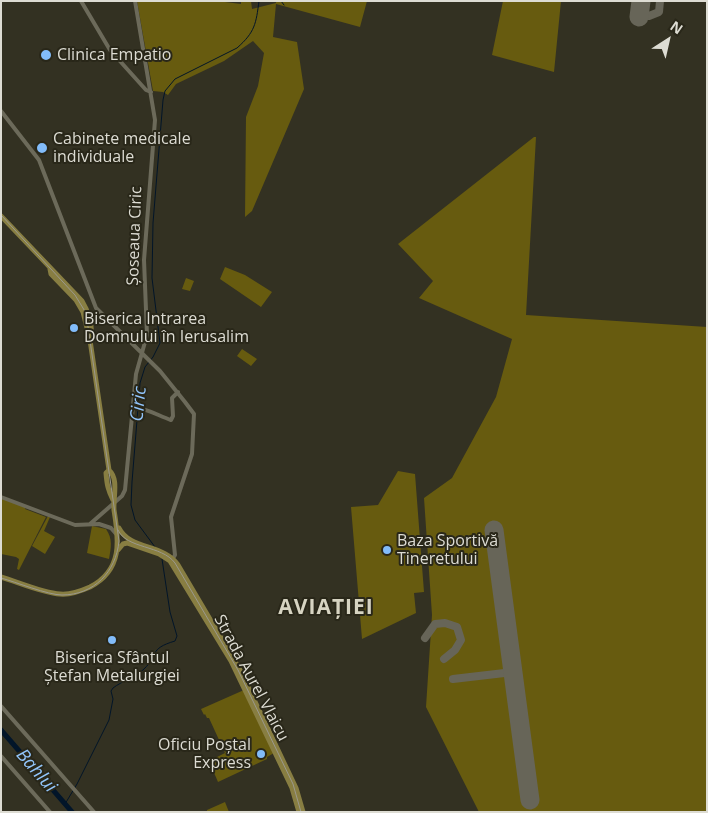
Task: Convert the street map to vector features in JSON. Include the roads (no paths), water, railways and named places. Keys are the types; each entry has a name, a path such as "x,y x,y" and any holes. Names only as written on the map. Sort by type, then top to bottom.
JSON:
{"main road":[{"path":"1,216 50,269 51,274 80,306 90,340 108,470 106,473 107,482 109,494 113,502 115,526 118,535 117,553"},
{"path":"115,526 128,539 154,548 169,558"},
{"path":"1,577 61,594 78,592 98,583 105,576 112,567 121,546 127,543 160,552"},
{"name":"Strada Aurel Vlaicu","path":"169,558 179,568 238,665 295,784 301,812"},
{"name":"Strada Aurel Vlaicu","path":"169,558 232,662 292,788 301,812"}],"street":[{"path":"81,1 110,50 146,90 151,92"},
{"name":"Șoseaua Ciric","path":"90,524 122,496 126,484 137,407 136,374 146,340 148,323 144,260 154,120 135,1"},
{"path":"1,111 39,160 92,303 178,392 172,398 173,416 171,420 137,407"},
{"name":"Strada Aurel Vlaicu","path":"169,558 175,555 170,517 193,451 194,414 178,392"},
{"path":"193,451 196,460"},
{"path":"1,497 75,526 90,524 115,526"},
{"name":"Strada Aurel Vlaicu","path":"174,549 179,568"},
{"path":"1,706 94,812"},
{"path":"1,756 50,812"}],"waterway":[{"name":"Ciric","path":"155,547 135,520 131,505 140,383 145,367 160,343 152,278 153,223 163,100 165,91 175,79 237,48 248,37 254,27 259,1"},
{"path":"281,1 284,5"},
{"name":"Ciric","path":"65,804 109,720 113,699 111,691 141,672 149,664 157,650 175,641 177,636 170,612 162,559"},
{"name":"Bahlui","path":"1,730 72,812"}],"tram line":[{"path":"1,215 75,295 86,313 119,541 117,552 108,572 101,580 84,591 62,595 41,591 1,578"},
{"path":"118,530 128,541 162,553 175,563 238,670 293,784 301,812"}],"place":[{"name":"Clinica Empatio","path":"46,55"},
{"name":"Cabinete medicale individuale","path":"42,148"},
{"name":"Biserica Intrarea Domnului în Ierusalim","path":"74,328"},
{"name":"Baza Sportivă Tineretului","path":"387,550"},
{"name":"Biserica Sfântul Ștefan Metalurgiei","path":"112,640"},
{"name":"Oficiu Poștal Express","path":"261,754"}],"district":[{"name":"AVIAȚIEI","path":"326,608"}]}
